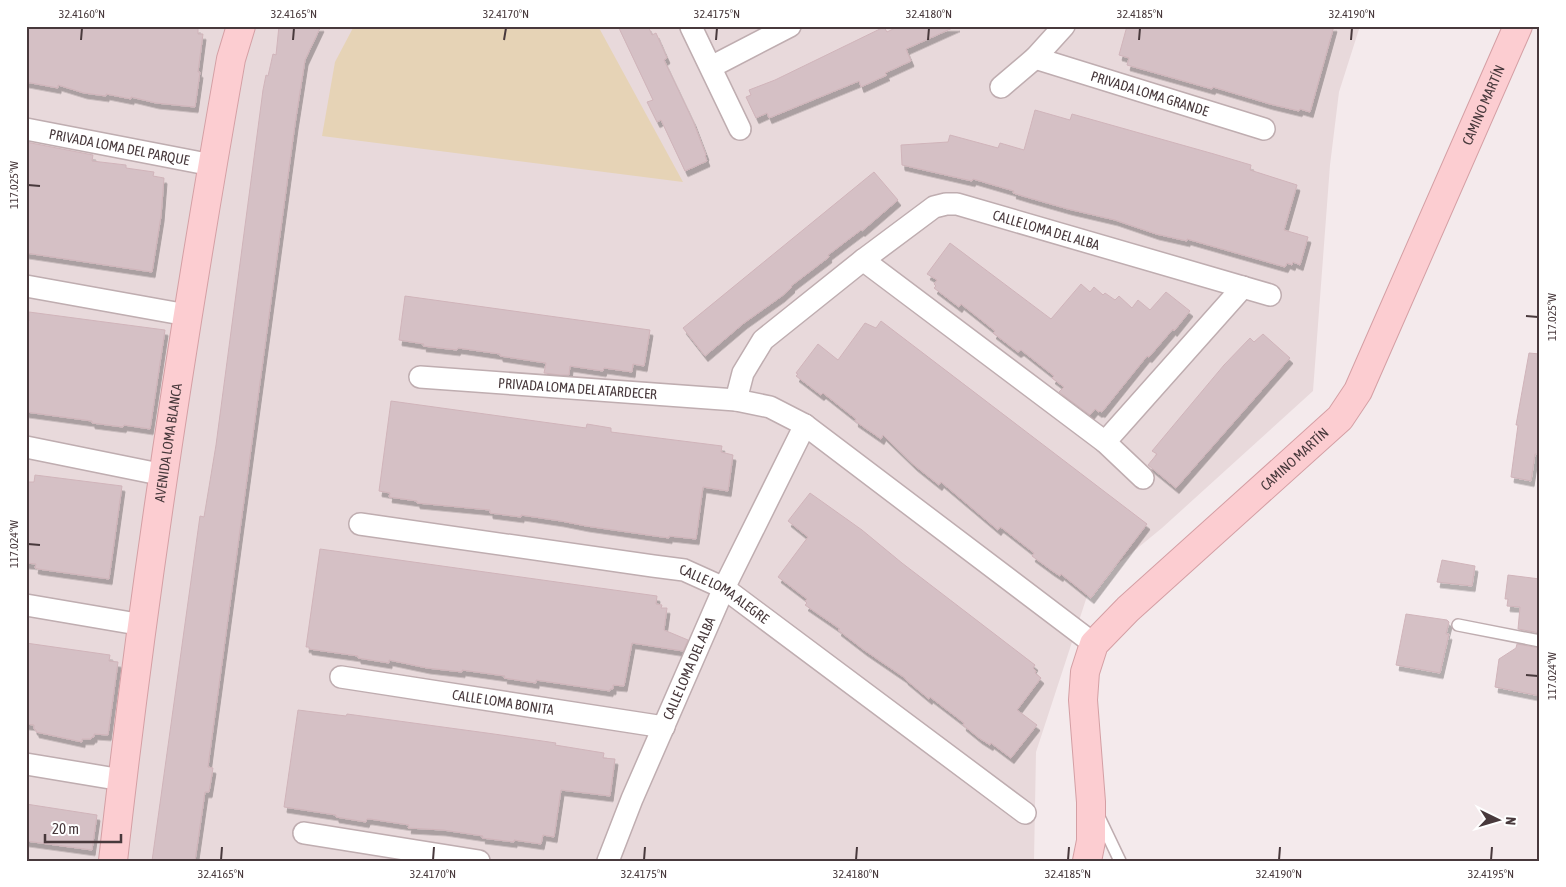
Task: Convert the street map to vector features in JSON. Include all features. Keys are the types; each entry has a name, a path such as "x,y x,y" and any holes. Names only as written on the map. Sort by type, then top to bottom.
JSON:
{"street":[{"name":"AVENIDA LOMA BLANCA","path":"113,861 143,625 187,315 231,59 241,26"},
{"path":"711,67 790,26"},
{"path":"1001,87 1034,58 1064,26"},
{"name":"CAMINO MARTÍN","path":"1087,861 1091,841 1091,802 1083,700 1085,672 1094,644 1128,609 1340,418 1358,391 1518,26"},
{"path":"691,28 740,129"},
{"name":"PRIVADA LOMA GRANDE","path":"1034,58 1264,129"},
{"name":"PRIVADA LOMA DEL PARQUE","path":"26,129 212,165"},
{"name":"CALLE LOMA DEL ALBA","path":"736,400 743,373 764,340 863,260 934,207 946,204 957,204 1270,295"},
{"path":"863,260 1105,442 1143,478"},
{"path":"26,286 187,315"},
{"path":"1105,442 1243,286"},
{"name":"PRIVADA LOMA DEL ATARDECER","path":"420,377 736,400 770,407 805,425 1094,644"},
{"name":"CALLE LOMA DEL ALBA","path":"608,861 632,798 724,588 805,425"},
{"path":"26,447 164,475"},
{"name":"CALLE LOMA ALEGRE","path":"360,524 684,570 724,588 1025,814"},
{"path":"26,605 143,625"},
{"name":"CALLE LOMA BONITA","path":"341,677 664,727"},
{"path":"26,764 122,780"},
{"path":"304,833 479,861"}],"lane":[{"path":"1458,625 1540,641"},
{"path":"1091,802 1120,861"}],"shaded area":[{"path":"26,26 1360,26 1339,92 1330,165 1313,391 1162,528 1090,587 1036,752 1034,861 26,861"},
{"path":"354,26 598,26 683,182 322,136 335,62"}],"building":[{"path":"26,26 187,26 198,28 198,34 203,34 195,107 156,103 131,97 131,99 106,94 106,96 84,93 58,85 58,88 26,82"},
{"path":"279,26 321,26 305,60 295,124 208,767 213,768 209,792 205,792 195,861 152,861 200,516 204,517 216,445 263,90 273,54 276,55"},
{"path":"618,26 648,26 652,35 656,33 667,58 664,60 693,121 707,161 685,171 661,120 657,122 647,102 653,100"},
{"path":"899,26 957,26 906,49 911,61 861,87 859,81 769,118 767,113 756,118 746,97 751,95 749,90 775,80 884,27 887,32"},
{"path":"1127,26 1334,26 1310,112 1270,104 1127,65 1129,58 1119,55"},
{"path":"1035,110 1070,120 1072,114 1214,154 1251,165 1250,170 1297,185 1284,230 1308,237 1300,265 1293,262 1292,265 1287,263 1285,267 1187,239 1187,241 1156,234 1115,220 1026,197 1013,193 1014,191 973,179 972,181 902,165 901,145 948,142 950,135 998,148 1000,143 1024,150"},
{"path":"26,142 93,155 92,161 126,165 126,168 154,172 153,176 164,178 161,216 152,272 26,253"},
{"path":"874,172 898,200 862,231 828,255 829,257 791,286 782,296 744,323 705,356 683,328"},
{"path":"950,243 1051,319 1081,284 1090,292 1094,287 1103,295 1105,293 1115,300 1119,296 1132,308 1138,300 1150,310 1166,292 1190,311 1174,331 1173,329 1149,357 1147,356 1102,412 1095,409 1090,415 1059,392 1064,387 1052,378 1054,376 1021,350 1018,352 993,333 995,331 961,304 959,307 934,288 937,280 927,274"},
{"path":"405,296 650,330 644,366 633,364 632,372 604,368 603,371 570,366 569,375 560,375 544,373 546,363 458,348 457,350 423,346 424,344 399,340"},
{"path":"29,312 165,330 150,429 92,423 92,421 26,412 26,321 29,321"},
{"path":"881,321 1147,524 1091,598 1061,574 1060,576 1032,556 1034,553 1002,528 1000,527 998,530 941,482 939,485 914,465 883,435 881,439 855,421 856,419 823,393 821,395 796,376 798,374 796,373 818,344 838,360 865,323 876,328"},
{"path":"1263,334 1290,358 1176,488 1148,465 1157,454 1152,451 1224,365 1250,338 1254,342"},
{"path":"1529,353 1540,354 1540,454 1535,454 1531,481 1511,477 1518,425 1516,425"},
{"path":"391,401 586,428 587,424 611,428 611,432 722,446 721,452 733,455 728,491 703,487 696,539 669,536 669,538 521,515 521,517 490,513 490,510 417,503 417,501 389,497 390,493 379,491"},
{"path":"35,475 122,486 109,579 38,569 35,568 36,564 26,563 26,484 34,482"},
{"path":"810,493 862,530 1035,665 1033,668 1036,671 1035,673 1041,678 1017,710 1037,725 1011,758 991,743 990,745 979,738 963,725 964,723 930,697 929,699 905,678 864,650 838,630 840,629 805,605 807,599 778,577 808,537 788,521"},
{"path":"320,549 657,596 656,604 662,605 661,608 667,608 664,630 688,640 683,651 632,643 624,686 613,685 613,689 610,689 610,691 536,680 536,683 504,678 505,676 462,670 462,672 427,668 389,660 389,663 358,658 358,656 309,649 309,647 306,647"},
{"path":"1442,560 1475,566 1472,586 1437,582"},
{"path":"1508,575 1540,579 1540,633 1518,629 1520,607 1507,606 1508,599 1505,599"},
{"path":"1406,614 1447,620 1449,622 1446,634 1449,634 1440,673 1396,665"},
{"path":"26,643 110,655 109,661 118,662 108,735 94,734 94,737 91,739 82,739 82,742 36,732 34,725 26,724"},
{"path":"1517,644 1540,648 1540,696 1495,687 1499,659 1516,648"},
{"path":"298,710 346,716 347,714 494,734 556,743 555,745 604,753 603,758 615,759 610,796 561,790 554,837 543,835 541,844 482,838 483,836 443,830 408,828 409,825 370,819 367,819 366,822 284,807"},
{"path":"26,804 97,815 92,850 26,841"}]}
